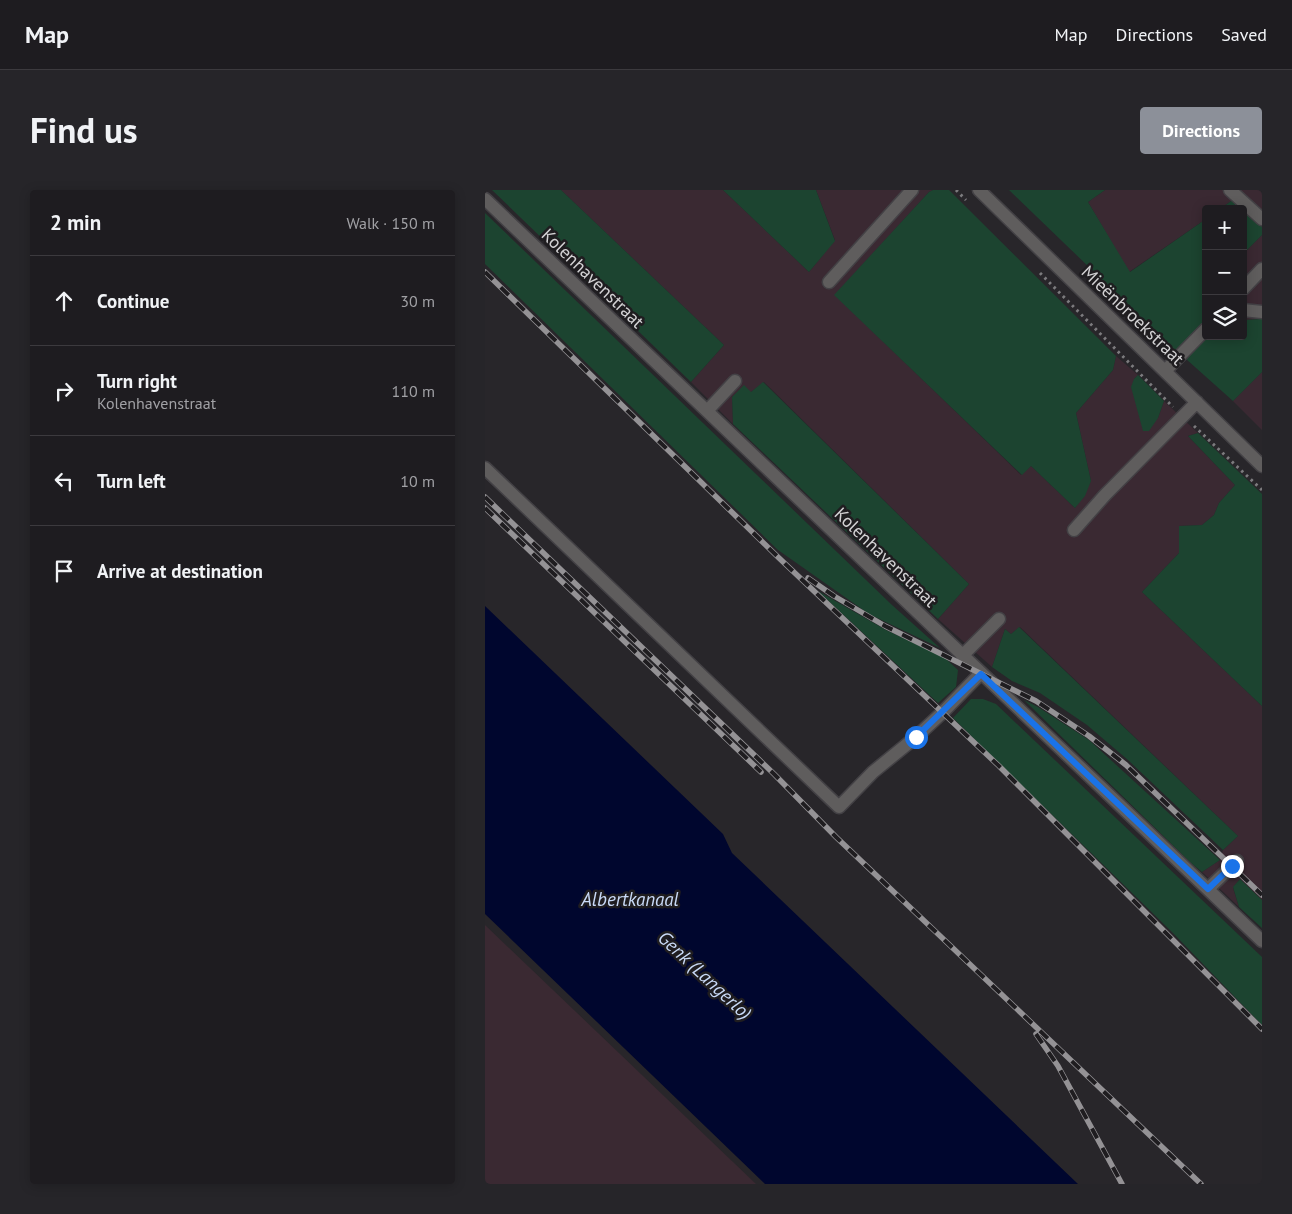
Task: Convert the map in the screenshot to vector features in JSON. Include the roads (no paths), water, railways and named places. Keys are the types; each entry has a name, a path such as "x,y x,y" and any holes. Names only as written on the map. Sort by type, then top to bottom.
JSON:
{"street":[{"path":"829,282 912,190"},
{"name":"Mieënbroekstraat","path":"979,190 1262,466"},
{"path":"1230,190 1262,219"},
{"name":"Kolenhavenstraat","path":"485,199 1262,941"},
{"path":"1247,285 1262,269"},
{"path":"1247,310 1262,312"},
{"path":"1165,371 1202,333"},
{"path":"707,411 735,381"},
{"path":"1074,530 1105,494 1197,402"},
{"path":"485,468 839,807 873,772 916,737 981,674"},
{"path":"962,656 999,619"},
{"path":"1208,889 1237,861"}],"water":[{"name":"Albertkanaal","path":"485,606 723,834 732,853 1078,1184 765,1184 485,914"}],"railway":[{"path":"485,272 779,558 999,766 1262,1029"},
{"path":"485,497 774,774 836,837 1201,1184"},
{"path":"485,508 761,772"},
{"path":"808,578 834,596 885,626 1036,701 1089,736 1126,765 1262,895"},
{"path":"1036,1034 1058,1066 1122,1184"}],"water label":[{"name":"Genk (Langerlo)","path":"705,975"}]}
